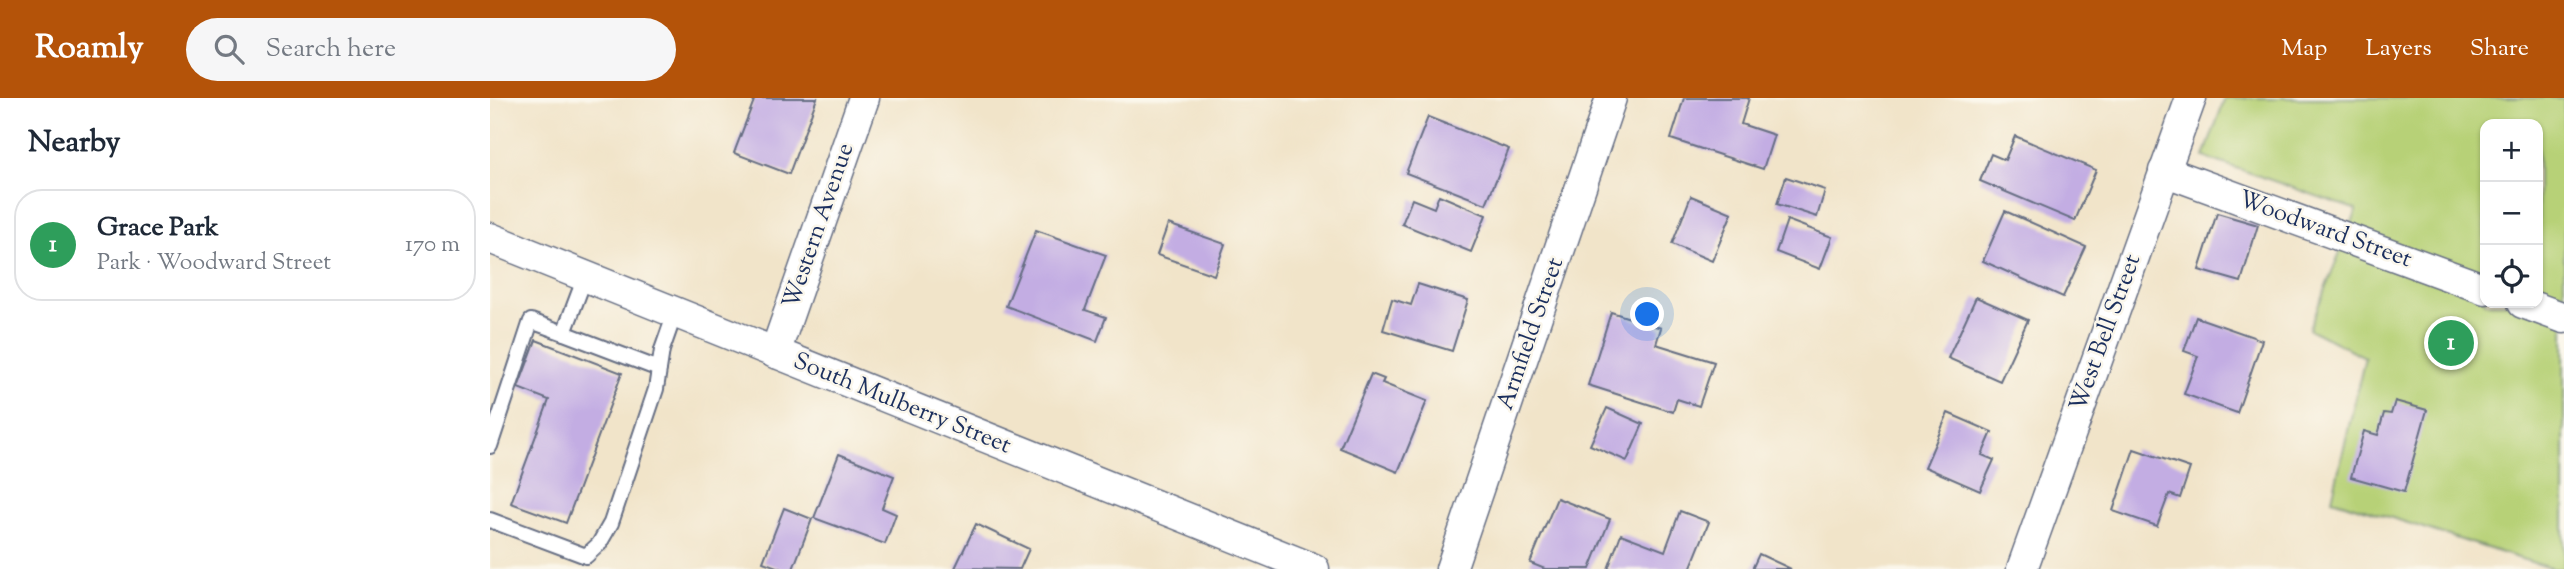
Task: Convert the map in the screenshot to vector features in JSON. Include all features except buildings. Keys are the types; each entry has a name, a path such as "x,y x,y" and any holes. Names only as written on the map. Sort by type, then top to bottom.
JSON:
{"street":[{"name":"Western Avenue","path":"775,354 864,98"},
{"name":"Armfield Street","path":"1451,569 1611,98"},
{"name":"West Bell Street","path":"2022,569 2190,98"},
{"name":"Woodward Street","path":"2164,171 2480,287"},
{"name":"South Mulberry Street","path":"490,238 1314,569"},
{"path":"2537,308 2564,318"}],"lane":[{"path":"564,333 585,277"},
{"path":"490,520 586,556 599,544 620,499 656,389 662,349 675,313"},
{"path":"490,446 531,321 659,369"}],"green space":[{"path":"2225,98 2564,98 2564,569 2553,569 2332,499 2365,357 2309,329 2357,210 2204,157"}],"place":[{"name":"Grace Park","path":"2451,343"}]}
